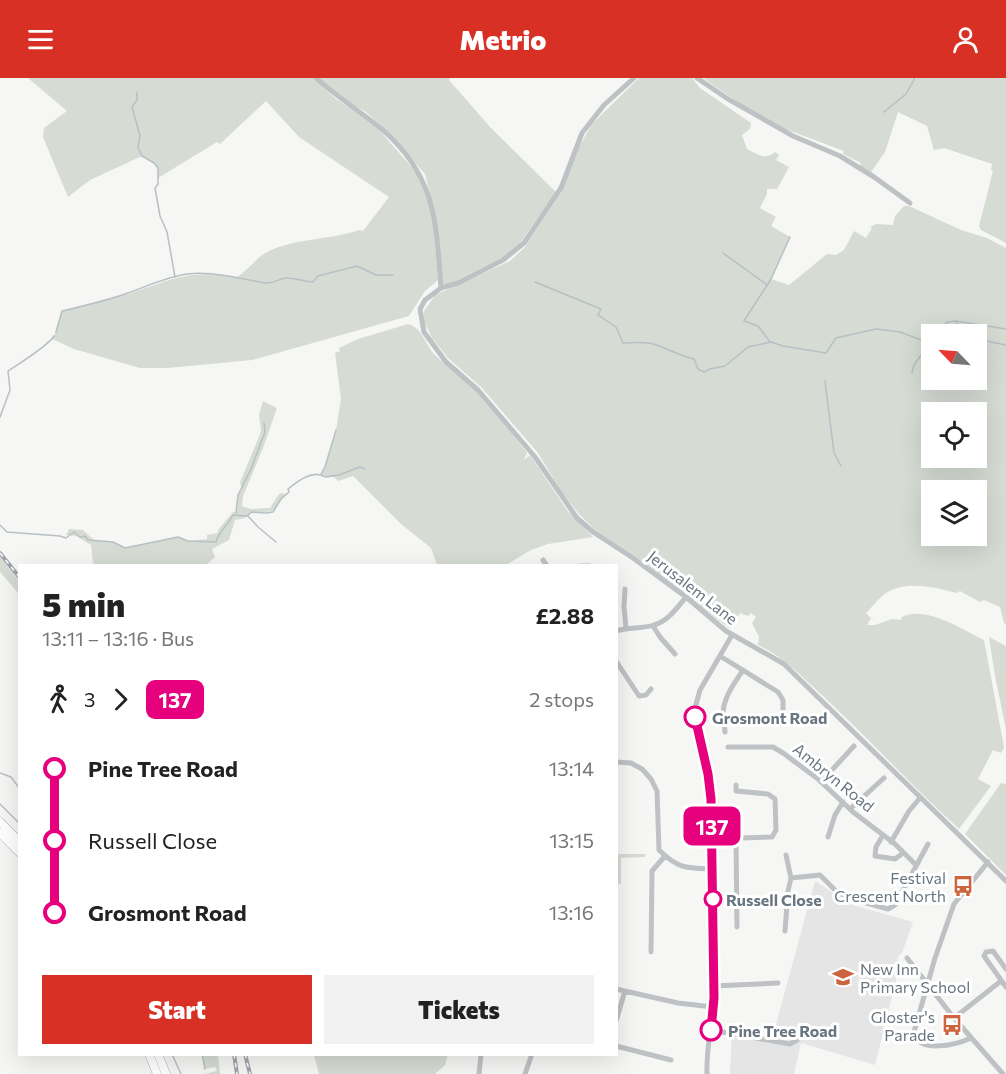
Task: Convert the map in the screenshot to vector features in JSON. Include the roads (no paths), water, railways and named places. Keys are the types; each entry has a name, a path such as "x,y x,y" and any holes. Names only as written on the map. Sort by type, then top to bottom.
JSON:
{"highway":[{"path":"0,822 18,840"},
{"path":"0,833 18,851"},
{"path":"150,1056 157,1074"},
{"path":"159,1056 166,1074"}],"street":[{"path":"316,78 387,134 425,182 432,204 441,288 458,283 503,260 524,243 561,188 582,133 604,105 634,78"},
{"path":"697,78 728,99 793,136 840,156 874,177 910,204"},
{"name":"Jerusalem Lane","path":"441,288 429,295 420,309 424,332 446,362 478,390 535,457 577,518 592,532 633,558 686,597 732,635 783,664 1006,881"},
{"path":"625,589 626,628"},
{"path":"618,630 652,626 669,616 686,597"},
{"path":"652,626 675,654"},
{"path":"707,1074 706,1054 713,1007 711,799 695,708 700,690 732,635"},
{"path":"720,656 778,692 783,700 783,710"},
{"path":"725,732 724,706 729,692 743,670"},
{"path":"619,672 639,696 651,689"},
{"path":"821,782 854,746"},
{"name":"Ambryn Road","path":"728,747 773,747 821,782 916,865"},
{"path":"618,762 631,764 642,769 651,779 657,791 659,850 664,856 677,866 712,869"},
{"path":"850,809 884,778"},
{"path":"712,839 772,837 776,830 775,799 768,794 736,791 736,785"},
{"path":"891,842 909,811 920,798"},
{"path":"828,837 835,815 843,802"},
{"path":"883,835 876,847 875,856 895,859 903,853"},
{"path":"736,839 737,927"},
{"path":"791,878 820,875 837,892 852,899 888,909 895,905 928,844"},
{"path":"785,931 791,878 786,855"},
{"path":"651,952 652,871 664,856"},
{"path":"971,1038 954,1044 927,1045 915,1038 914,1032 938,948 954,904 988,862"},
{"path":"1006,969 993,951 986,952 984,956 1006,987"},
{"path":"907,957 954,1018 1003,1074"},
{"path":"954,1018 1001,981"},
{"path":"713,986 778,983"},
{"path":"618,989 695,1007 713,1007"},
{"path":"618,1014 625,991"},
{"path":"711,1030 790,1044 797,1040"},
{"path":"618,1047 671,1060"},
{"path":"479,1074 482,1056"},
{"path":"525,1074 531,1056"}],"waterway":[{"path":"884,112 906,94 914,78"},
{"path":"137,92 137,100 132,107 140,136 138,147 142,156 158,168 158,184 155,188 160,216 167,232 175,277"},
{"path":"770,342 758,326 744,321 771,279 790,237"},
{"path":"723,253 766,284"},
{"path":"56,332 62,311 110,299 179,275 216,274 264,283 288,278 313,282 318,276 357,266 376,275 393,275"},
{"path":"535,282 601,309 598,315 616,327 623,343 646,343 658,346 694,359 698,369 704,372 725,366 748,347 771,342 826,353 836,338 876,329 900,332 921,340"},
{"path":"945,324 956,321 975,324"},
{"path":"987,326 1006,329"},
{"path":"0,417 10,390 8,371 40,349 54,336"},
{"path":"987,341 1006,345"},
{"path":"912,373 914,365 921,355"},
{"path":"825,381 834,453 841,466"},
{"path":"236,513 238,495 265,432 264,423"},
{"path":"321,474 336,430"},
{"path":"0,525 7,532 66,538 74,532 80,537 85,536 88,540 113,542 125,548 178,537 188,541 216,542 233,515 247,516 252,512 273,512 281,499 289,492 288,489 306,477 316,474 325,477 339,475 360,467 365,469"},
{"path":"248,516 276,542"},
{"path":"0,773 11,777 18,786"},
{"path":"0,804 18,822"},
{"path":"173,1056 181,1074"},
{"path":"202,1056 205,1069"}],"railway":[{"path":"0,553 18,576"},
{"path":"234,1056 237,1074"},
{"path":"246,1056 250,1074"}],"place":[{"name":"Grosmont Road","path":"695,717"},
{"name":"Festival Crescent North","path":"963,886"},
{"name":"Russell Close","path":"713,899"},
{"name":"New Inn Primary School","path":"843,977"},
{"name":"Gloster's Parade","path":"952,1025"},
{"name":"Pine Tree Road","path":"711,1030"}]}
